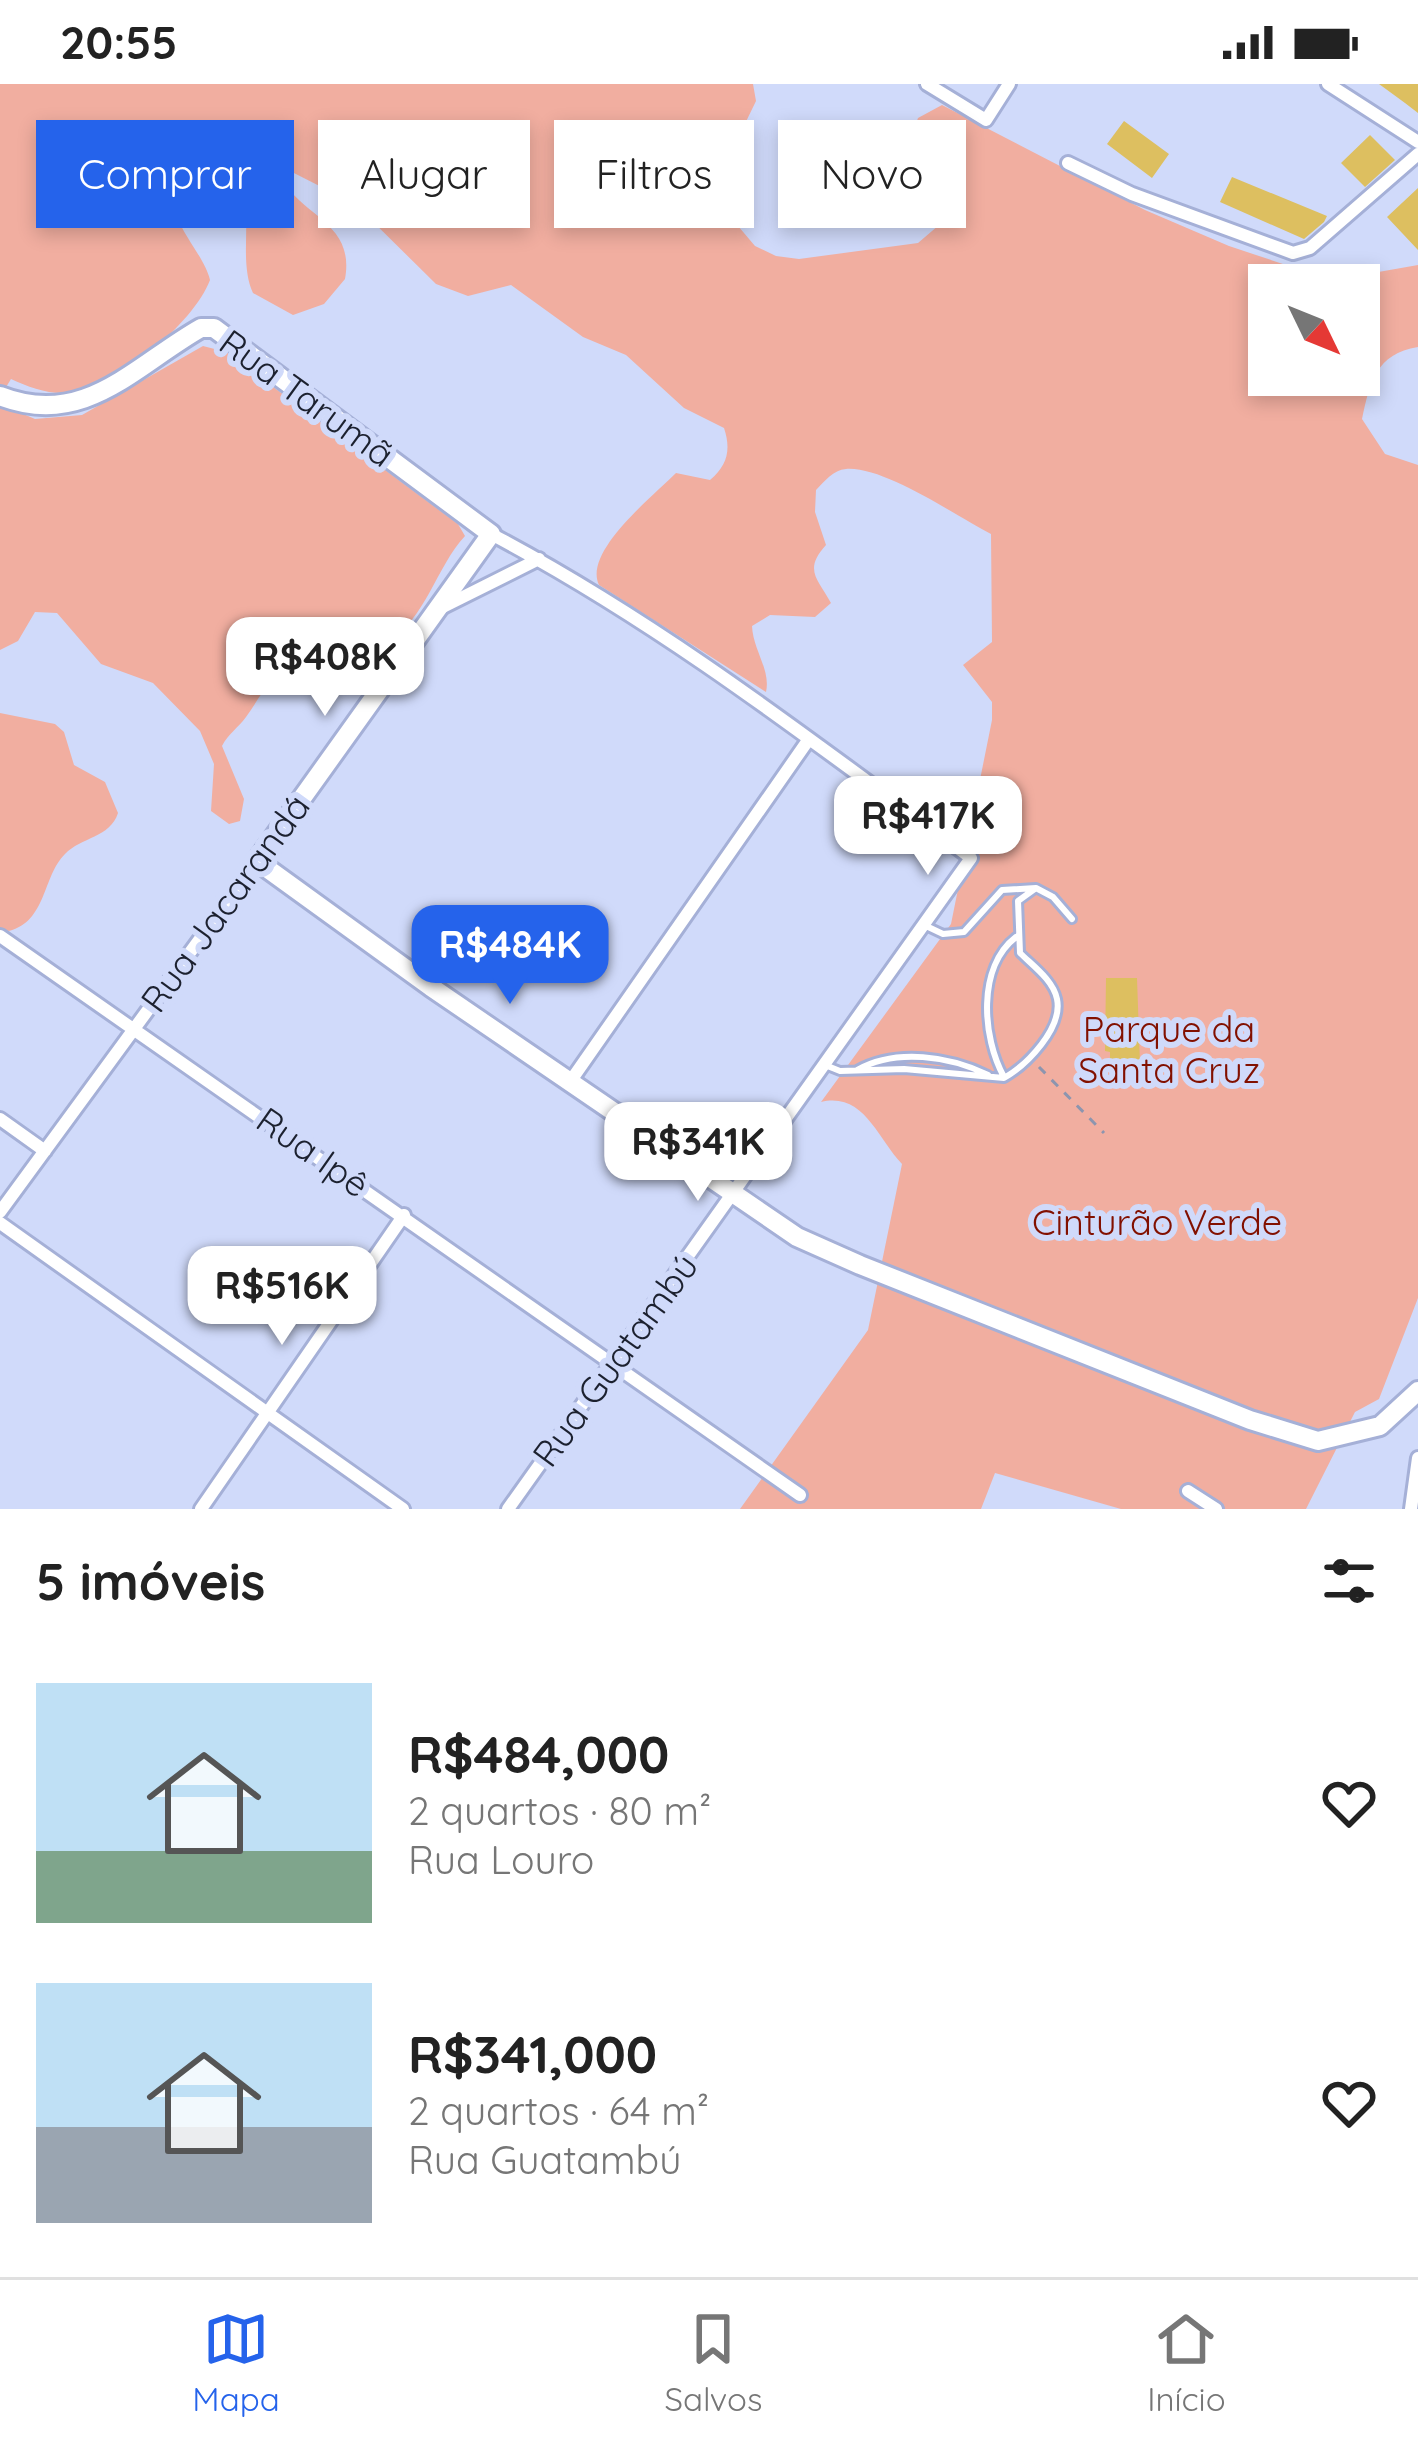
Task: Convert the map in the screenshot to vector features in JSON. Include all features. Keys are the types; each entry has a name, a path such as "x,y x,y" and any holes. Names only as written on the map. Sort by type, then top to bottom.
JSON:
{"street":[{"path":"927,84 986,120 1009,84"},
{"path":"1328,84 1418,142"},
{"path":"1068,163 1294,253 1310,248 1418,154"},
{"name":"Rua Tarumã","path":"0,396 40,408 81,402 115,387 178,341 214,328 491,534 538,559 809,739 971,858"},
{"name":"Rua Jacarandá","path":"0,1213 491,534"},
{"path":"436,610 538,559"},
{"path":"572,1079 809,739"},
{"name":"Rua Guatambú","path":"508,1509 971,858"},
{"path":"257,861 431,988 572,1079 734,1195 829,1253 1250,1420 1318,1441 1380,1426 1418,1391"},
{"name":"Rua Ipê","path":"0,936 800,1496"},
{"path":"0,1119 45,1151"},
{"path":"201,1509 404,1215"},
{"path":"0,1222 403,1509"},
{"path":"1411,1509 1418,1458"},
{"path":"1189,1491 1216,1509"}],"lane":[{"path":"924,925 944,934 964,932 1002,890 1036,888 1053,897 1072,919"},
{"path":"825,1065 854,1072 904,1069 1004,1078 1029,1058 1053,1025 1057,999 1051,984 1020,953 1016,937 1018,901 1036,888"},
{"path":"1004,1078 993,1057 987,999 991,974 1016,937"},
{"path":"854,1072 878,1061 931,1058 994,1078"}],"path":[{"path":"1029,1058 1104,1133"}],"green space":[{"name":"Cinturão Verde","path":"0,84 753,84 756,101 747,120 554,120 554,228 740,228 755,246 776,256 799,259 918,243 936,228 966,228 966,120 917,120 942,105 1145,210 1283,264 1248,264 1248,396 1368,396 1362,419 1385,454 1418,465 1418,1298 1379,1399 1355,1412 1306,1509 1121,1509 995,1473 981,1509 740,1509 868,1330 902,1164 859,1110 836,1101 821,1102 951,924 992,720 992,702 963,665 992,642 991,534 880,475 846,469 833,474 816,490 815,512 826,545 814,568 831,603 815,617 770,615 752,626 766,692 599,585 597,572 610,541 676,473 710,480 721,468 727,443 724,428 684,408 626,355 583,337 511,285 468,296 436,284 379,228 530,228 530,120 318,120 318,185 294,173 294,120 36,120 36,228 183,228 210,280 170,334 106,381 59,393 11,379 0,397"},
{"name":"Cinturão Verde","path":"294,195 318,216 318,228 335,233 346,260 345,279 324,304 293,315 253,293 246,228 294,228"},
{"name":"Cinturão Verde","path":"1418,265 1418,347 1380,368 1380,272"},
{"path":"203,346 226,352 458,524 465,536 412,620 388,641 317,644 281,668 222,746 244,799 240,821 229,824 211,811 214,764 200,731 153,683 101,664 57,613 35,612 18,641 0,650 0,404 35,419 82,415"},
{"path":"0,713 55,724 64,732 74,765 105,782 118,813 109,828 65,854 31,918 9,931 0,929"}],"building":[{"path":"1379,84 1418,84 1418,113 1405,103"},
{"path":"1124,121 1169,154 1152,178 1107,144"},
{"path":"1370,135 1395,160 1365,187 1341,163"},
{"path":"1232,177 1327,216 1304,239 1220,202"},
{"path":"1418,188 1418,250 1387,217"},
{"path":"1106,978 1137,978 1140,1064 1110,1063 1110,1052 1105,1051"}],"park label":[{"name":"Parque da Santa Cruz","path":"1169,1050"}]}
